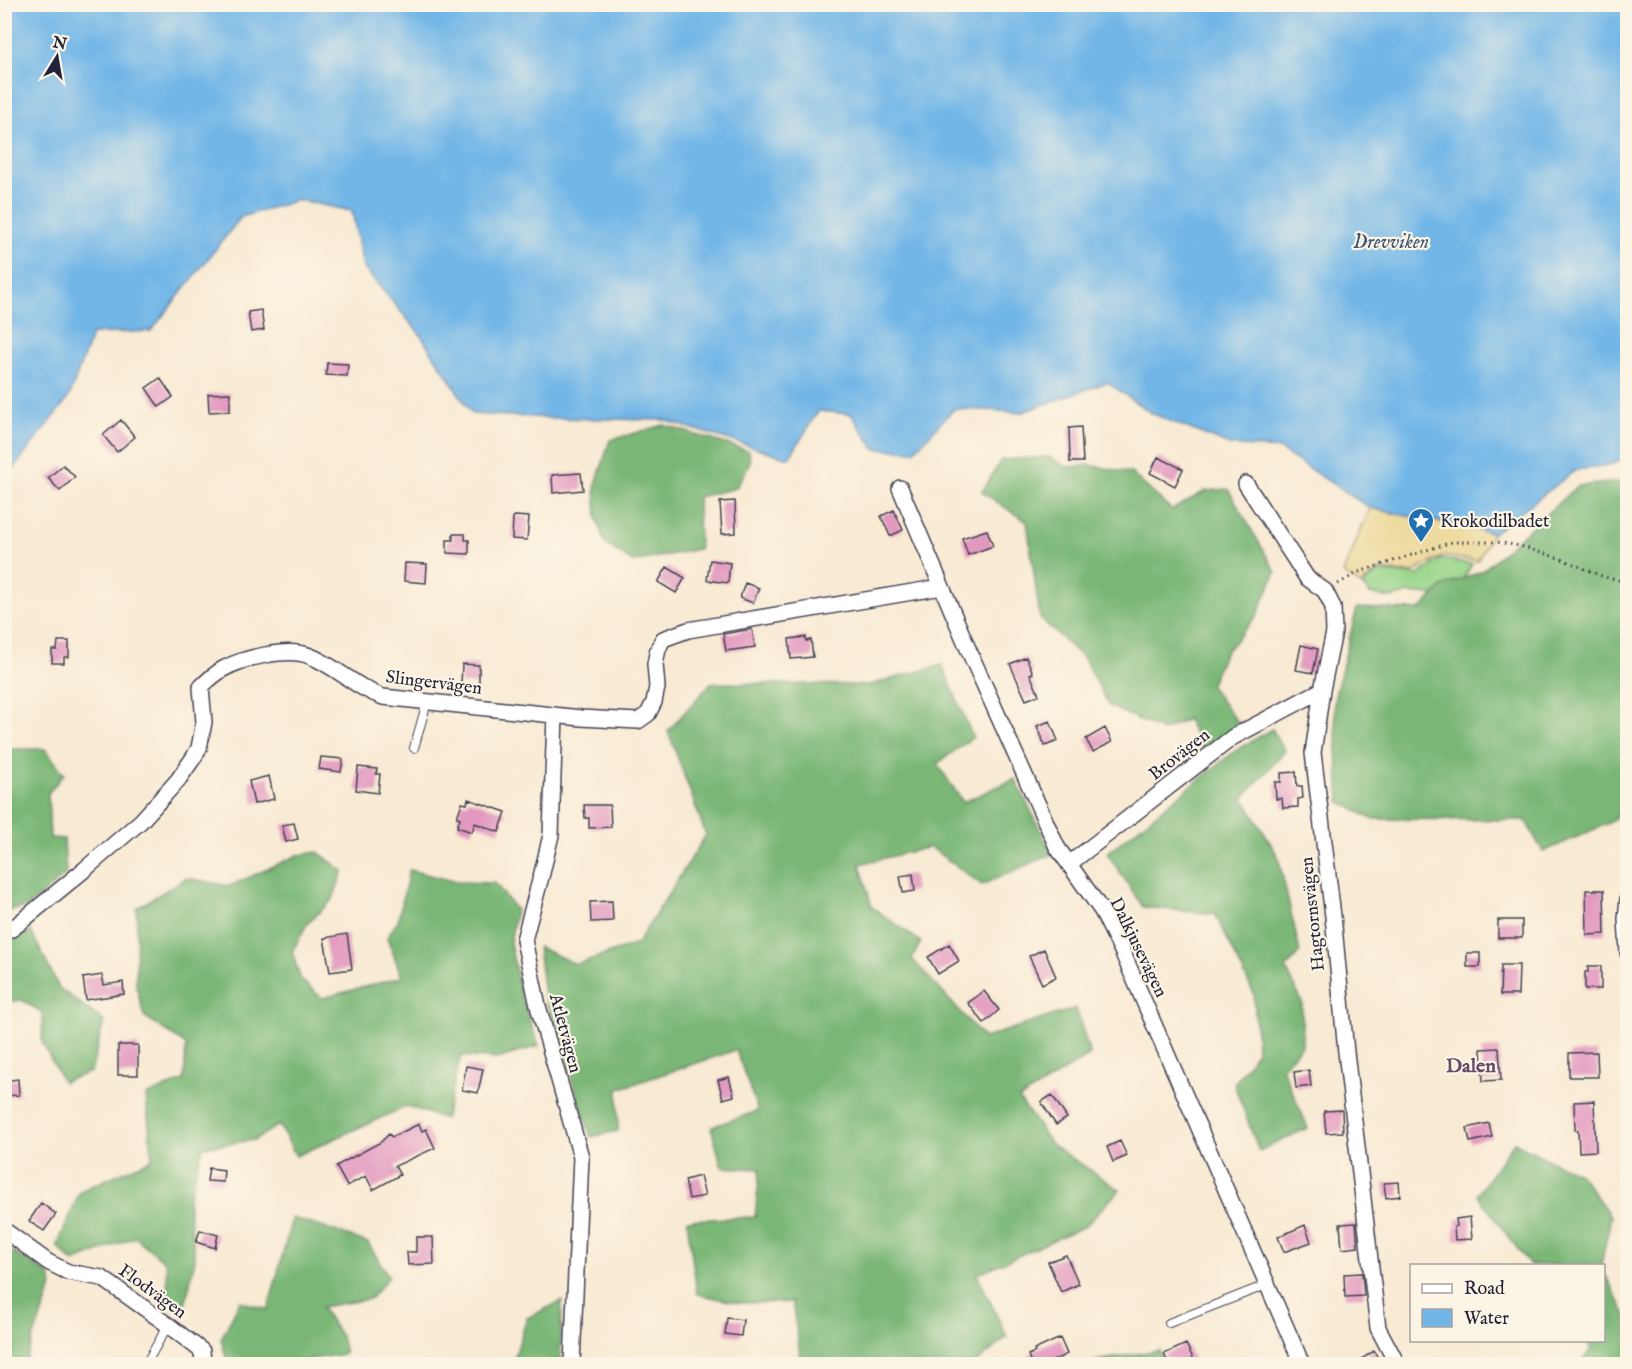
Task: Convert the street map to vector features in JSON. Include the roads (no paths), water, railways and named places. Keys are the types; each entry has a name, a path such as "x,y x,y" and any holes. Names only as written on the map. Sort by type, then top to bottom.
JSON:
{"street":[{"name":"Hagtornsvägen","path":"1246,484 1307,578 1325,591 1334,607 1334,633 1312,753 1333,916 1346,1052 1378,1329 1397,1365"},
{"name":"Dalkjusevägen","path":"900,488 1057,847 1102,911 1122,951 1302,1365"},
{"name":"Slingervägen","path":"4,928 12,929 84,870 141,821 178,780 199,748 204,722 201,687 223,669 268,655 286,653 308,655 328,664 368,692 383,697 581,718 638,721 648,714 654,702 657,687 655,664 663,639 688,630 942,587"},
{"name":"Brovägen","path":"1069,864 1233,737 1322,690"},
{"name":"Atletvägen","path":"555,714 551,835 524,940 538,1006 581,1157 572,1365"},
{"path":"1628,899 1626,919 1628,953"},
{"name":"Flodvägen","path":"4,1230 48,1262 68,1272 102,1278 202,1351 203,1365"}],"lane":[{"path":"414,748 427,702"},
{"path":"1169,1323 1266,1285"},
{"path":"146,1365 168,1325"}],"water":[{"name":"Drevviken","path":"5,4 1627,5 1627,459 1609,465 1576,470 1493,533 1370,508 1279,449 1229,445 1151,413 1107,382 1020,413 954,409 914,451 875,449 851,414 818,411 789,458 664,420 472,414 420,334 363,267 352,211 298,200 241,217 151,331 92,334 69,397 14,468 5,474"}],"place":[{"name":"Krokodilbadet","path":"1421,544"}],"district":[{"name":"Dalen","path":"1471,1065"}]}
